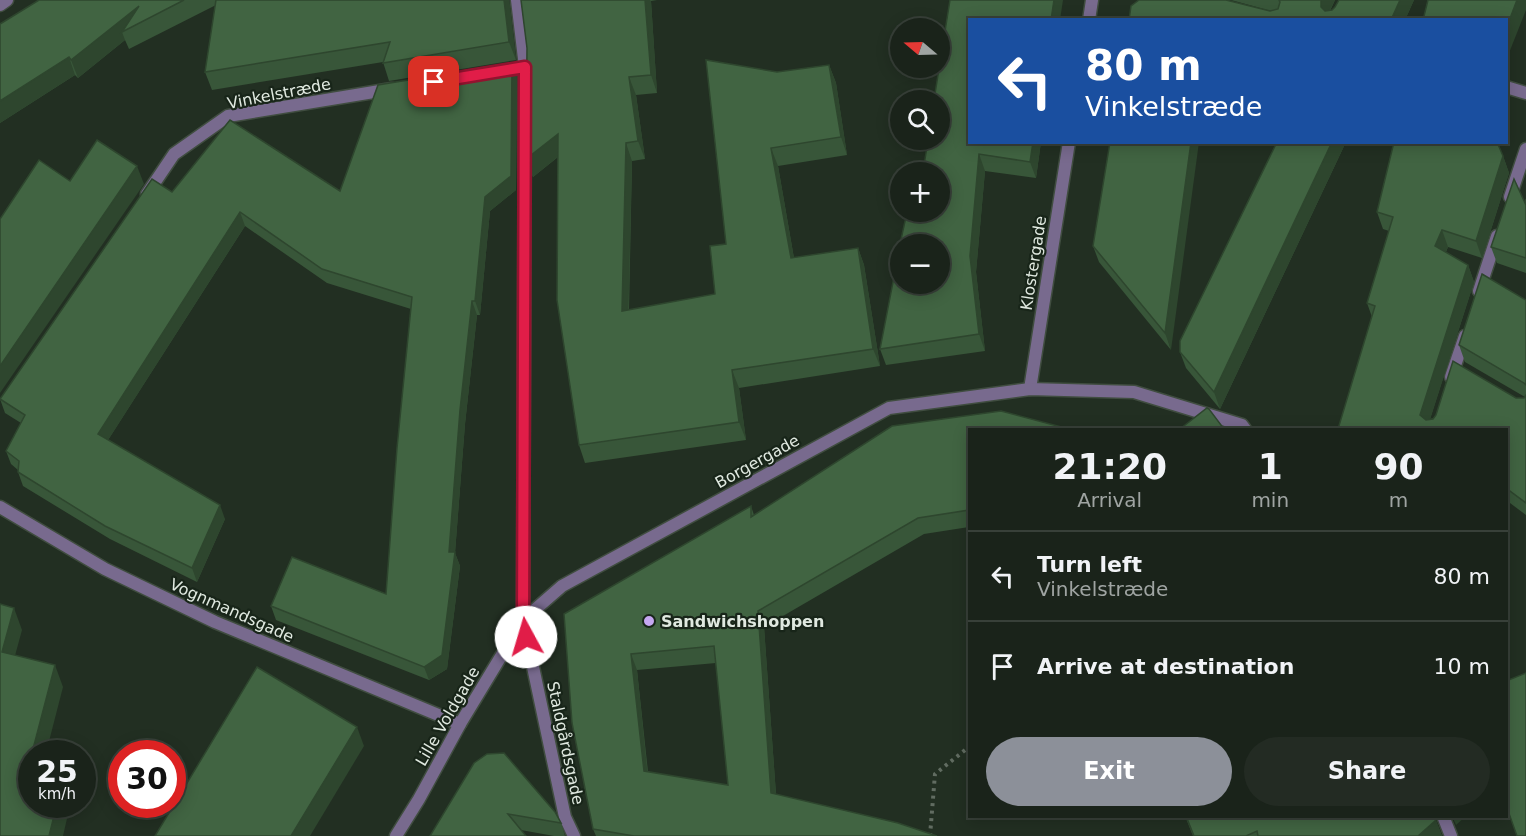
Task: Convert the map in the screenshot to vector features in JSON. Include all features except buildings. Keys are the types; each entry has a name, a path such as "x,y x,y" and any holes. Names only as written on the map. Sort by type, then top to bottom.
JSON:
{"street":[{"path":"0,5 8,0"},
{"path":"517,0 523,620"},
{"path":"1089,18 1092,0"},
{"name":"Vinkelstræde","path":"141,203 174,154 228,117 399,88"},
{"path":"1508,88 1526,93"},
{"name":"Klostergade","path":"1030,389 1069,144"},
{"path":"1476,301 1526,149"},
{"path":"1448,387 1460,369 1469,323"},
{"name":"Borgergade","path":"523,620 562,586 889,408 1030,389 1134,392 1242,425 1244,428"},
{"name":"Vognmandsgade","path":"0,507 105,570 215,622 459,724"},
{"name":"Lille Voldgade","path":"396,836 419,799 459,724 523,620"},
{"name":"Staldgårdsgade","path":"523,620 565,818 574,836"},
{"path":"1444,818 1451,836"}],"path":[{"path":"930,836 935,774 968,748"}],"place":[{"name":"Sandwichshoppen","path":"649,621"}],"route":[{"path":"434,82 525,67 523,620 526,637"}]}
